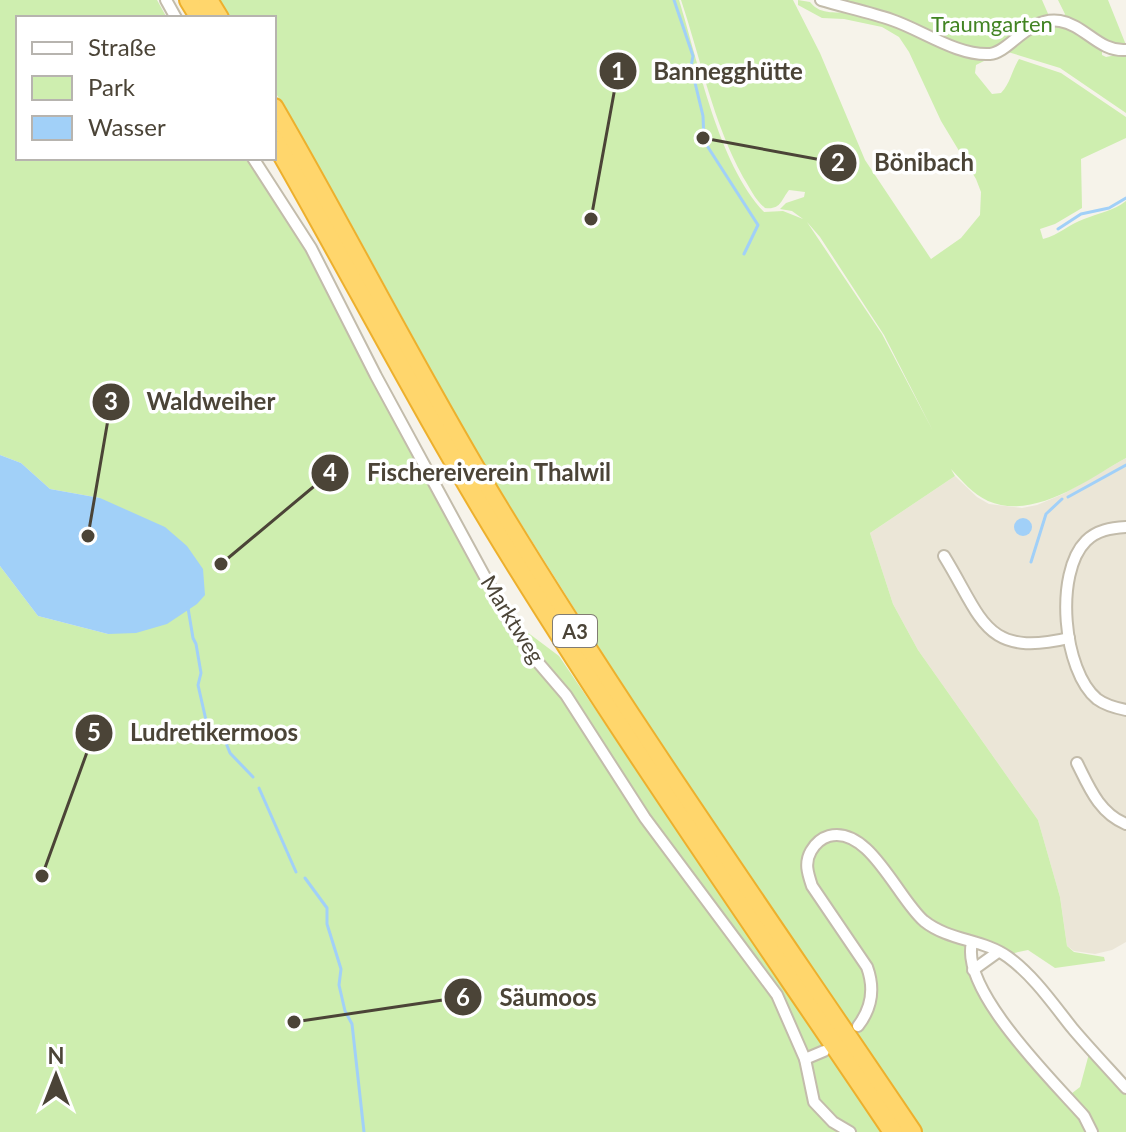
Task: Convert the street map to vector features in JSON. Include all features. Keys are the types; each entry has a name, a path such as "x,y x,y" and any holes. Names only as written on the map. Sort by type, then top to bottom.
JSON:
{"highway":[{"name":"A3","path":"276,112 459,442 543,580 685,798 912,1132"},
{"name":"A3","path":"276,144 451,458 551,621 893,1132"}],"street":[{"path":"821,0 891,19 961,49 989,54 1002,50 1028,28 1060,21 1107,48 1126,50"},
{"name":"Marktweg","path":"254,160 311,248 376,376 510,623 530,653 566,695 645,818 777,995 805,1059 814,1102 833,1122 850,1132"},
{"path":"1126,527 1095,534 1078,552 1068,585 1067,623 1081,675 1095,698 1126,710"},
{"path":"944,556 992,633 1012,643 1037,645 1069,638"},
{"path":"1077,763 1092,794 1103,808 1126,824"},
{"path":"858,1026 868,1013 872,997 871,977 812,886 807,871 808,856 814,845 827,837 841,835 865,847 923,920 942,932 998,952 1021,967 1126,1088"},
{"path":"972,943 973,970 984,997 1084,1116 1092,1132"},
{"path":"973,970 998,952"},
{"path":"805,1059 824,1051"}],"shaded area":[{"path":"1126,458 1126,942 1112,950 1095,954 1074,951 1067,946 1060,897 1038,820 918,650 893,604 870,533 955,476 989,504 1022,508 1063,494"}],"green space":[{"path":"0,0 157,0 166,16 16,16 16,160 249,160 312,259 499,611 559,656 768,964 797,945 645,721 476,452 276,93 276,16 229,16 218,0 679,0 712,112 734,167 764,212 783,211 803,219 792,211 780,209 786,203 804,197 805,192 789,190 778,206 765,208 743,177 715,113 681,0 793,0 820,53 865,160 931,259 961,238 980,215 981,192 976,179 941,121 899,37 882,27 822,18 798,5 798,0 810,2 820,10 854,14 888,23 990,58 976,65 975,73 992,94 1001,93 1019,59 1061,73 1126,117 1126,138 1081,159 1082,208 1040,229 1043,239 1126,201 1126,458 1060,495 1024,506 1006,506 988,501 951,469 955,476 870,533 893,604 918,650 1038,820 1060,897 1067,946 1074,952 1104,957 1105,961 1055,968 1028,950 1005,955 973,943 978,982 1067,1097 1080,1087 1090,1050 1126,1095 1126,1132 0,1132 0,566 38,616 108,634 100,498 50,489 21,463 0,455","holes":["807,222 884,335 933,431 882,334"]},
{"name":"Traumgarten","path":"827,0 1042,0 1049,16 1029,25 998,47 974,50"},
{"path":"1058,0 1108,0 1126,45 1115,46 1061,20 1065,14"},
{"path":"1053,24 1072,29 1102,49 1102,55 1106,57 1126,53 1126,113 1060,68 1008,52 1007,49 1023,34"}],"water":[{"path":"0,455 21,463 50,489 100,498 165,527 187,546 203,569 205,595 167,624 136,633 108,634 38,616 0,566"},
{"path":"1023,518 1032,527 1023,536 1014,527"}],"waterway":[{"path":"674,0 693,56 691,66 703,116 704,141 758,225 744,254"},
{"path":"1058,229 1081,214 1109,208 1126,198"},
{"path":"1068,497 1126,465"},
{"path":"1031,562 1046,514 1062,499"},
{"path":"188,608 201,673 198,685 208,729 224,738 230,753 253,777"},
{"path":"259,788 296,872"},
{"path":"305,878 327,908 327,924 341,969 339,985 345,1011 352,1024 364,1132"}],"place":[{"name":"Bönibach","path":"703,138"},
{"name":"Bannegghütte","path":"591,219"},
{"name":"Waldweiher","path":"88,536"},
{"name":"Fischereiverein Thalwil","path":"221,564"},
{"name":"Ludretikermoos","path":"42,876"},
{"name":"Säumoos","path":"294,1022"}]}
